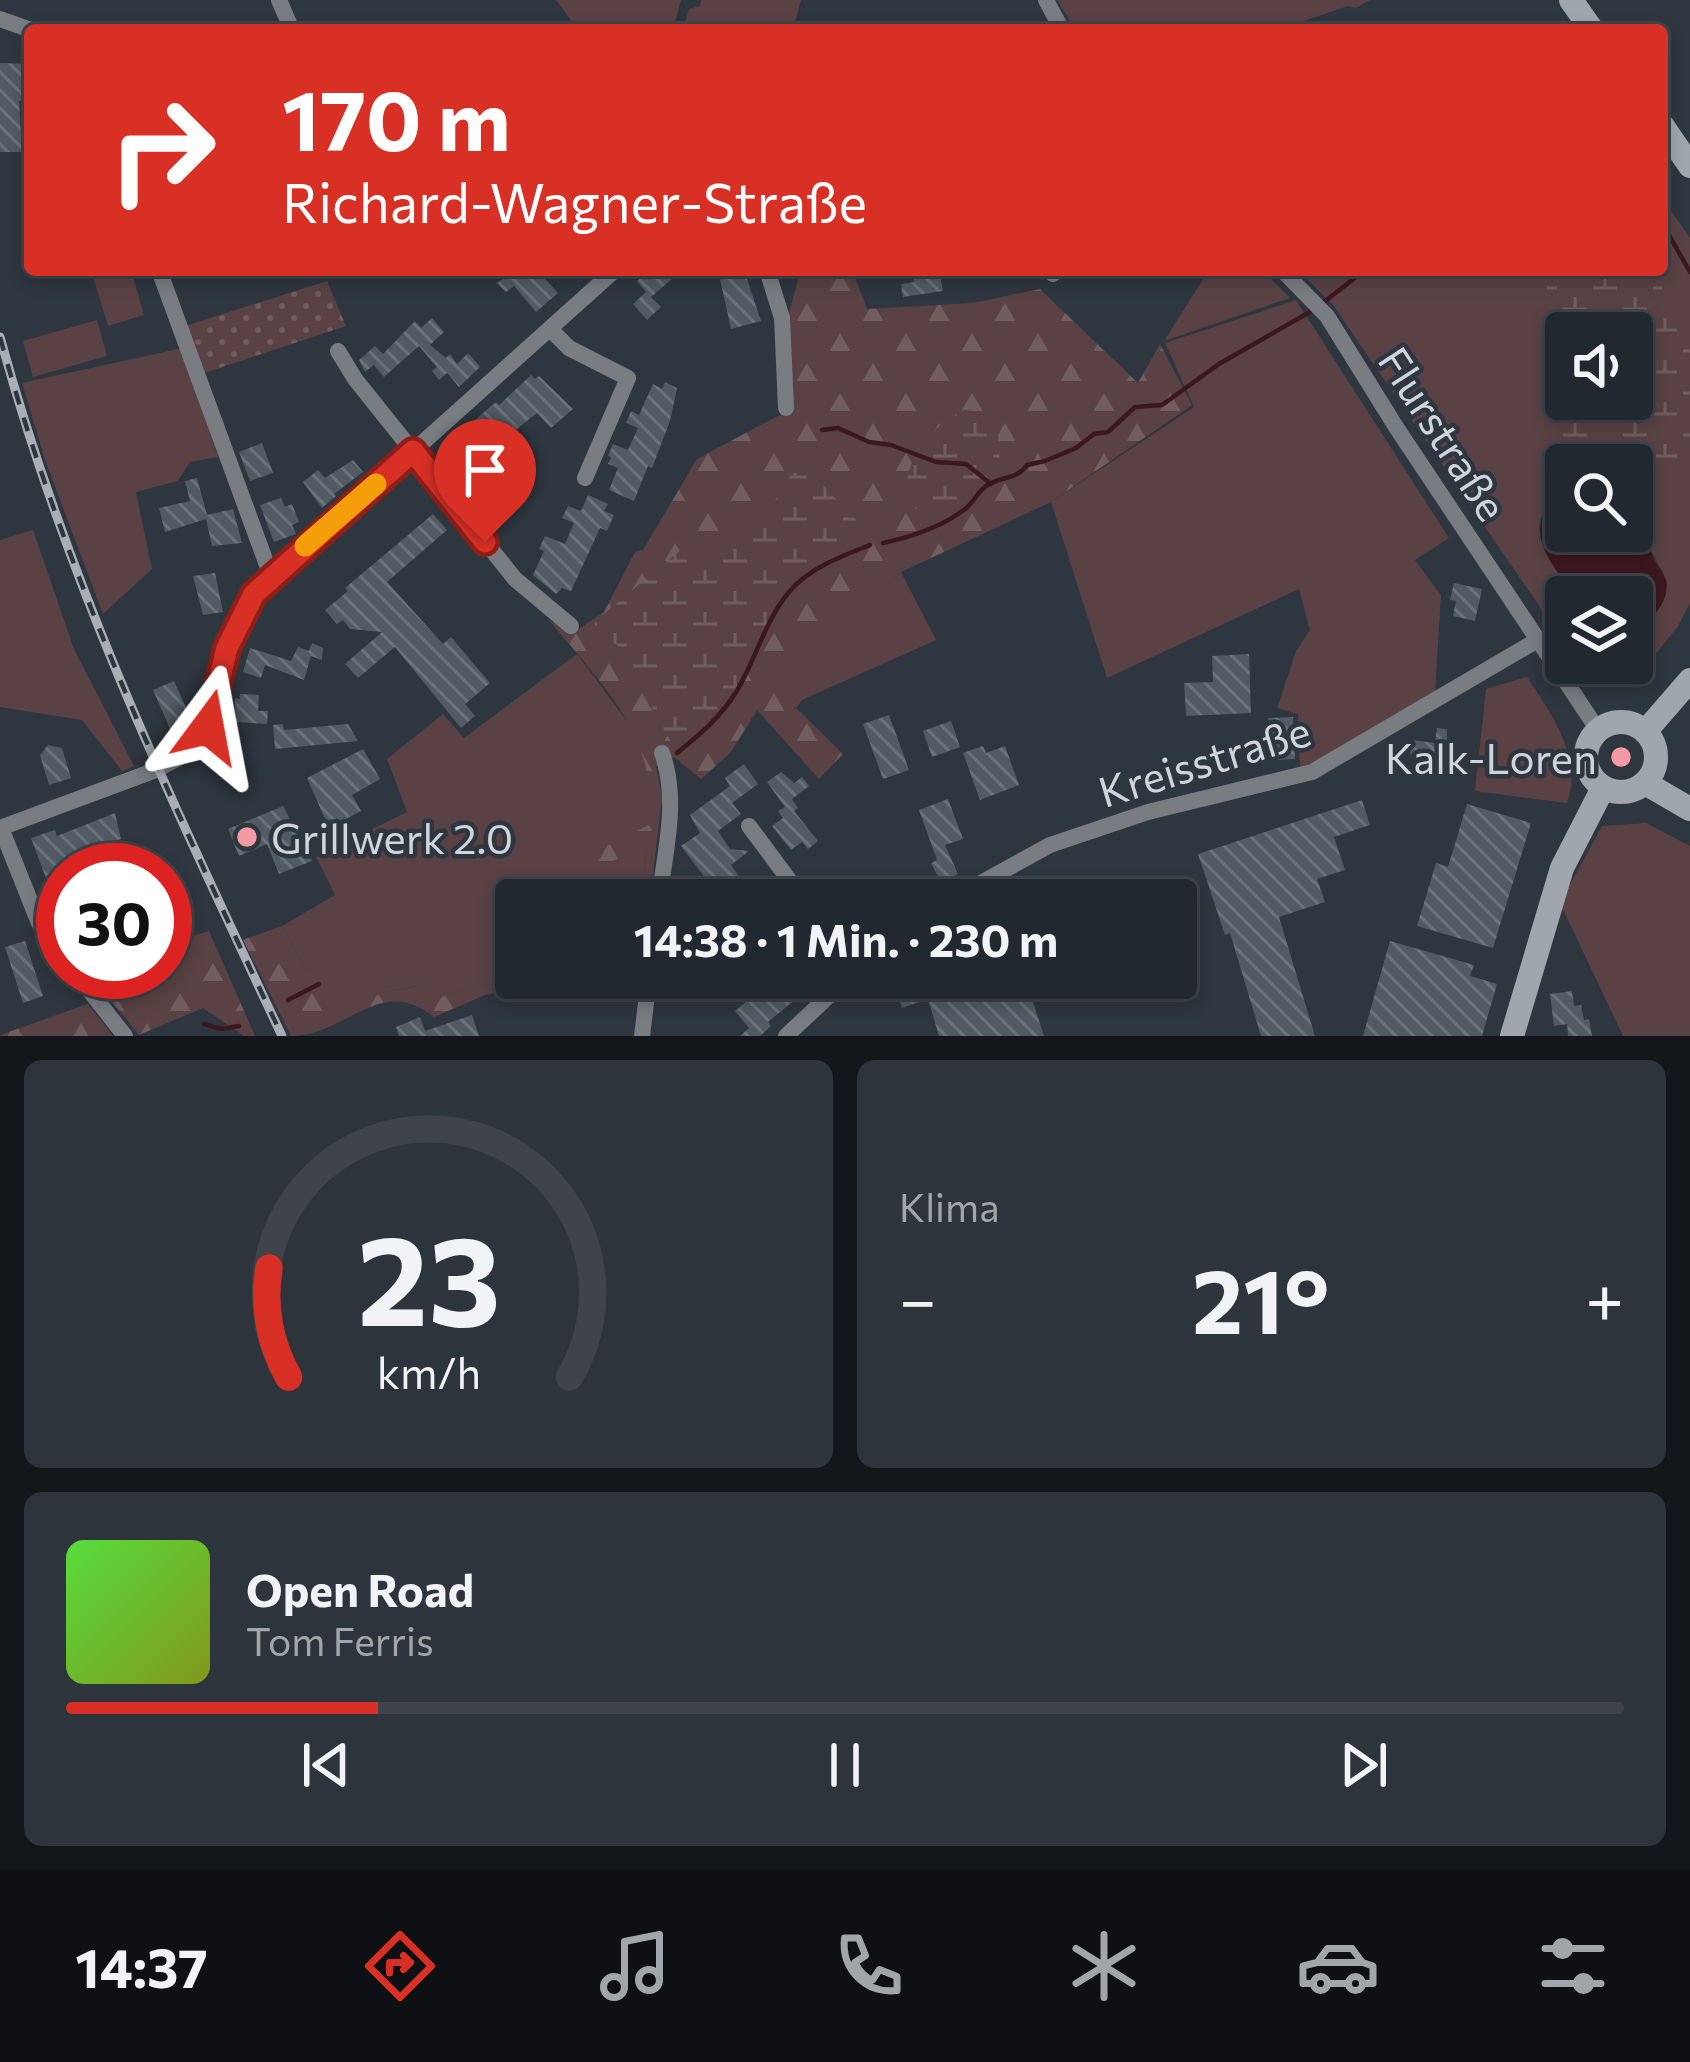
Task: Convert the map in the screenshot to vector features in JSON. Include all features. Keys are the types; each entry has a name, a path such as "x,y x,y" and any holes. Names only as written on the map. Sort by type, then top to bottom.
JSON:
{"street":[{"path":"1668,134 1690,166"},
{"path":"161,276 267,565 275,574"},
{"path":"36,916 0,828 182,759 202,740 234,627 254,594 608,276"},
{"path":"769,276 782,318 786,408"},
{"name":"Flurstraße","path":"1288,276 1327,316 1598,730"},
{"path":"550,330 569,348 628,379 585,478"},
{"path":"338,351 355,379 515,579 571,626"},
{"name":"Kreisstraße","path":"988,879 1050,845 1148,812 1312,772 1536,641"},
{"path":"1645,732 1690,680"},
{"path":"1627,722 1645,732 1652,741 1655,763 1645,783 1626,792 1603,788 1586,762 1590,740 1598,730 1627,722"},
{"path":"662,753 672,799 662,879"},
{"path":"1645,783 1690,809"},
{"path":"1512,1036 1562,868 1603,788"},
{"path":"749,826 788,879"},
{"path":"96,999 125,1036"},
{"path":"642,1036 646,999"},
{"path":"786,1036 826,999"}],"green space":[{"path":"556,0 681,0 675,24 574,24"},
{"path":"701,0 801,0 795,24 685,24 689,9 700,6"},
{"path":"1057,0 1370,0 1295,24 1072,24"},
{"path":"1668,207 1690,238 1690,603 1653,657 1653,597 1663,572 1652,552 1653,444 1545,444 1545,510 1539,531 1560,576 1545,576 1545,614 1333,305 1304,276 1668,276"},
{"path":"93,276 133,276 144,315 108,326"},
{"path":"799,276 854,276 867,309 973,303 1040,289 1138,383 1160,344 1192,405 1051,502 901,572 782,676 802,700 796,708 843,754 819,779 757,710 731,752 701,779 674,757 656,766 662,797 652,879 643,879 647,846 597,868 590,854 649,825 645,765 623,714 549,620 573,633 604,612 635,552 643,550 697,459 791,409 788,316"},
{"path":"1205,276 1268,276 1290,298 1164,341"},
{"path":"1547,276 1657,276 1690,326 1690,464 1683,473 1653,479 1653,444 1552,444 1546,420 1653,420 1653,312 1547,312"},
{"path":"327,281 346,326 201,374 185,326"},
{"path":"1296,300 1449,538 1415,560 1441,595 1435,692 1300,767 1298,714 1277,708 1296,651 1310,630 1299,589 1107,678 1051,502 1194,407 1165,343"},
{"path":"97,320 107,356 33,377 23,341"},
{"path":"183,348 218,457 190,462 178,481 136,492 152,569 103,614 45,460 22,383"},
{"path":"964,410 987,413 997,420 1000,465 955,503 922,514 911,501 909,471 926,441"},
{"path":"802,470 813,475 863,527 870,545 816,569 789,592 730,701 677,753 618,646 594,622 682,549 697,560 712,558 781,494 790,475"},
{"path":"33,530 74,649 134,766 122,771 82,720 0,707 0,540"},
{"path":"901,572 936,640 802,700 781,676"},
{"path":"577,654 639,737 653,791 643,879 495,879 495,983 438,997 418,986 381,993 354,1006 320,968 306,969 282,926 335,895 316,857 407,812 387,759 443,714 464,738"},
{"path":"1527,677 1568,753 1571,786 1567,803 1475,791 1486,689"},
{"path":"1646,823 1690,846 1690,1036 1623,1036 1560,903 1602,826"},
{"path":"282,926 306,969 320,967 345,1001 354,1005 381,993 419,986 438,997 495,983 495,993 434,1017 414,1005 379,1004 329,1027 291,1036 243,940"},
{"path":"209,931 255,1036 244,1036 203,1008 139,1035 112,1002 192,999 192,936"},
{"path":"88,1004 113,1036 0,1036 0,1035"}],"shaded area":[{"path":"1545,512 1545,550 1540,527"},
{"path":"1546,552 1651,552 1667,588 1653,617 1653,576 1561,576"}],"building":[{"path":"0,63 24,64 24,101 19,101 22,152 0,152"},
{"path":"507,276 542,276 558,293 536,312 514,286 506,292 497,283"},
{"path":"643,276 673,278 651,297 661,307 647,320 633,304 646,292 637,281"},
{"path":"719,276 746,276 761,321 731,329"},
{"path":"913,276 940,276 943,291 903,297 901,284 914,282"},
{"path":"432,318 444,332 430,345 446,358 450,354 457,364 468,353 480,367 459,387 447,373 439,380 432,371 437,367 419,346 384,377 374,365 365,372 359,360 375,346 383,354 415,321 421,328"},
{"path":"531,375 539,376 573,409 551,428 537,413 498,444 503,451 481,470 505,499 483,517 456,484 462,479 450,465 459,457 448,443"},
{"path":"665,382 677,388 670,421 634,501 609,490 618,468 608,464 608,456 613,444 628,450 638,428 626,423 631,411 639,415 653,384 662,389"},
{"path":"262,443 273,473 250,481 239,452"},
{"path":"353,460 363,472 322,508 303,482 318,470 325,478"},
{"path":"197,478 207,515 233,509 242,543 212,546 206,519 165,532 159,508 190,501 185,481"},
{"path":"588,495 608,504 604,511 614,515 607,531 600,528 571,591 562,588 556,594 533,575 544,551 539,549 545,536 565,544 574,523 562,518 568,506 581,511"},
{"path":"281,498 285,507 292,504 299,522 292,525 296,534 274,542 260,505"},
{"path":"433,514 447,530 387,582 443,644 451,637 490,683 465,704 475,716 461,728 395,647 358,678 345,664 382,632 350,629 343,620 337,624 325,610"},
{"path":"215,573 223,612 203,615 193,576"},
{"path":"1454,583 1482,589 1475,621 1453,616"},
{"path":"312,643 323,648 322,660 311,656 304,680 265,665 261,678 243,672 250,648 291,661 298,647 309,651"},
{"path":"1249,654 1251,713 1186,716 1184,683 1213,682 1212,656"},
{"path":"174,681 193,723 172,733 153,690"},
{"path":"240,694 259,695 258,711 268,711 267,724 236,722 235,698 240,699"},
{"path":"889,715 909,770 883,779 863,724"},
{"path":"1293,717 1295,759 1270,760 1268,718"},
{"path":"951,721 960,747 932,757 923,731"},
{"path":"283,724 284,730 348,724 358,741 275,749 273,725"},
{"path":"1437,728 1447,729 1447,739 1457,740 1454,769 1434,768 1435,756 1410,754 1412,740 1435,743"},
{"path":"48,745 62,748 71,778 49,785 40,755"},
{"path":"983,746 986,753 1005,746 1019,785 980,800 963,753"},
{"path":"363,749 380,779 352,795 361,811 329,828 307,778"},
{"path":"744,764 758,784 732,803 741,814 718,831 730,849 749,851 731,865 741,879 706,879 681,846 700,833 690,815 730,786 725,778"},
{"path":"781,772 794,783 802,777 809,786 792,799 798,808 794,811 818,841 808,849 802,842 791,850 772,826 783,818 778,811 785,807 767,782"},
{"path":"948,799 963,839 945,845 958,874 939,879 919,810"},
{"path":"1362,800 1370,825 1334,837 1345,870 1317,879 1325,902 1279,917 1315,1036 1261,1036 1230,933 1225,935 1198,854"},
{"path":"1467,804 1531,823 1493,948 1417,926 1436,863 1448,867"},
{"path":"283,806 312,861 279,874 267,844 239,856 228,829"},
{"path":"115,813 121,839 36,843 36,851 31,838 55,830 57,836"},
{"path":"25,941 36,975 36,998 23,1003 5,947"},
{"path":"1390,941 1474,965 1470,976 1497,984 1482,1036 1363,1036"},
{"path":"1572,991 1574,1006 1581,1005 1592,1036 1568,1036 1567,1024 1554,1026 1550,994"},
{"path":"749,999 796,999 768,1022 771,1026 760,1036 740,1036 749,1028 735,1011"},
{"path":"899,999 928,999 902,1008"},
{"path":"928,999 1032,999 1044,1036 939,1036"},
{"path":"472,1015 479,1036 399,1036 396,1027 420,1017 425,1031"}],"waterway":[{"path":"1668,234 1690,272"},
{"path":"1324,302 1357,276"},
{"path":"883,543 946,521 991,483 1076,448 1094,434 1108,432 1135,407 1162,405 1219,364 1315,309"},
{"path":"822,430 838,428 936,462 966,464 991,484"},
{"path":"677,753 730,701 789,592 816,569 870,545"},
{"path":"288,1000 319,984"},
{"path":"204,1024 221,1029 239,1026"}],"railway":[{"path":"0,337 57,519 90,606 163,779 282,1036"}],"slow traffic":[{"path":"305,546 376,484"}],"place":[{"name":"Kalk-Loren","path":"1621,757"},
{"name":"Grillwerk 2.0","path":"247,837"}],"route":[{"path":"208,727 234,627 254,594 413,451 485,542"}]}
